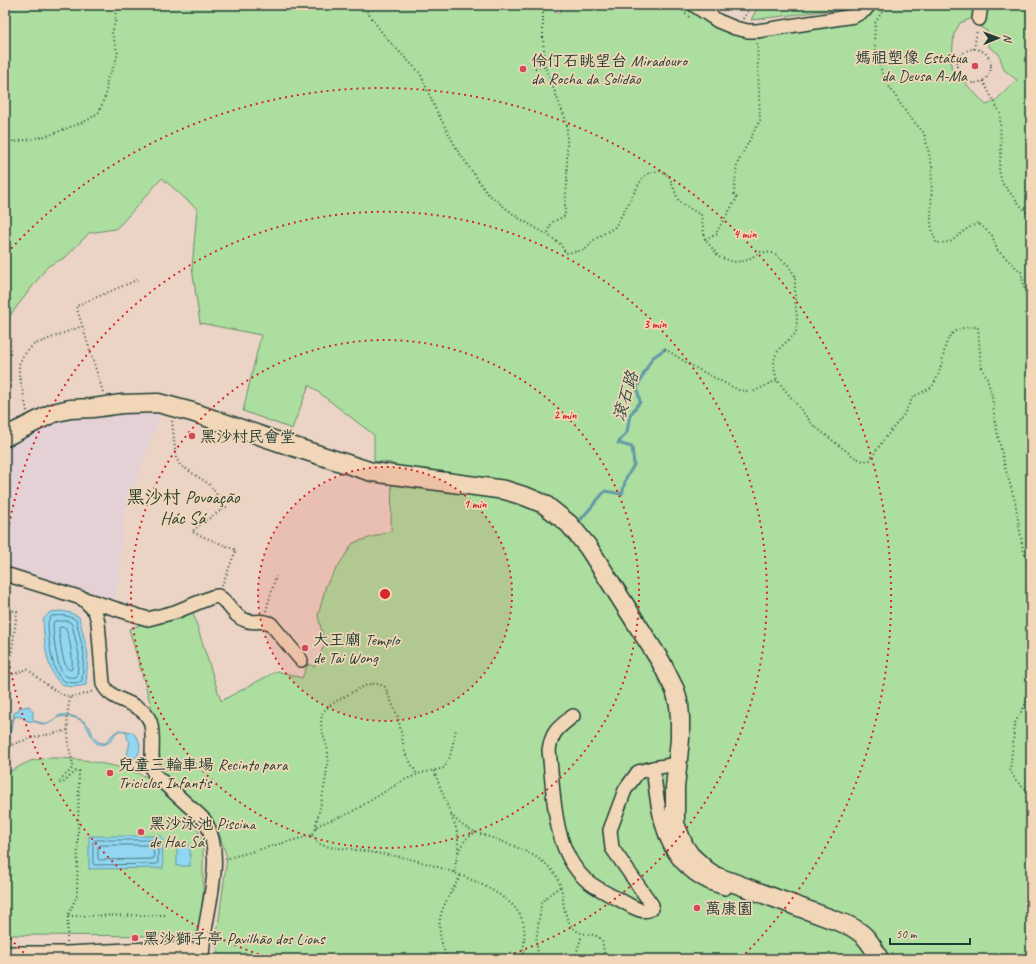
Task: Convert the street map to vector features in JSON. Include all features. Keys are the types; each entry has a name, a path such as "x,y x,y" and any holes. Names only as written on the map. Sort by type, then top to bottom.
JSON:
{"main road":[{"path":"5,436 53,413 146,403 169,405 372,472 505,490 527,496 544,504 569,524 588,547 661,662 674,690 679,705 680,718 674,804 675,824 684,846 690,855 716,876 858,930 869,940 879,959"}],"street":[{"path":"694,5 718,21 735,28 757,31 854,16 865,10 869,5"},
{"path":"979,19 981,5"},
{"path":"5,574 148,619 163,616 218,596 227,603 237,615 246,621 262,621 271,624 301,660"},
{"path":"5,953 202,954 211,899 214,862 210,832 204,820 156,776 153,770 150,722 146,714 139,708 108,693 104,687 98,622 95,611 83,599"},
{"path":"573,716 553,734 549,750 560,838 572,865 586,880 633,907 648,911 652,908 652,905 612,848 610,830 625,790 638,772 677,764"},
{"path":"653,768 658,806 664,834 679,860 692,872 708,882 765,902 772,901 776,898"}],"path":[{"path":"5,138 15,142 50,135 88,120 99,112 106,94 108,79 118,54 112,33 116,19 115,5"},
{"path":"362,5 386,38 420,72 435,108 458,151 487,193 517,217 548,235 560,244 566,253 586,250 595,239 615,227 643,177 651,172 661,171 669,176 679,202 701,215 705,239 719,257 734,262 745,261 761,252 773,253 788,265 795,276 795,301 798,318 796,333 778,350 774,360 774,371 777,380 814,426 854,457 863,461 870,460 882,442 903,416 913,397 932,387 939,371 948,338 958,330 971,327 978,328 981,366 987,378 992,396 995,423 1005,467 1015,501 1023,549 1031,566"},
{"path":"543,5 543,38 546,67 567,124 567,184 565,216 554,221 549,227 548,235"},
{"path":"747,14 752,5"},
{"path":"886,5 876,23 874,43 883,77 907,114 924,134 932,166 931,225 936,243 950,242 968,228 978,223 992,235 997,250 1021,272 1031,318"},
{"path":"974,49 979,19"},
{"path":"705,239 718,234 717,231 737,198 734,194 737,164 760,120 757,31"},
{"path":"974,49 985,53 991,63 990,73 983,81 973,83 968,82 960,75 958,64 963,53 974,49"},
{"path":"535,68 546,67"},
{"path":"983,81 1000,113 1001,153 998,170 1002,183 1031,218"},
{"path":"108,406 76,306 139,279"},
{"path":"30,423 19,374 19,364 23,356 33,345 82,326"},
{"path":"665,349 694,367 738,390 753,392 777,380"},
{"path":"172,416 176,458 180,466 209,484 226,507 202,522 192,532 236,550 218,596"},
{"path":"262,621 276,576"},
{"path":"5,610 17,611 5,704"},
{"path":"9,676 27,668 44,683 70,697 89,693 104,687"},
{"path":"214,862 312,835 315,829 326,778 328,757 328,750 321,729 322,714 331,705 370,684 381,684 385,687 398,717 405,754 417,774"},
{"path":"1031,694 1015,723 1010,770 1016,781 1031,793"},
{"path":"67,953 68,916 77,895 80,775 79,771 76,771 62,783 59,782 72,767 67,716 70,697"},
{"path":"315,829 318,825 350,813 404,780 417,774 444,768 452,749 456,729"},
{"path":"5,748 33,738 69,730"},
{"path":"434,771 458,836 458,852 454,872"},
{"path":"451,814 462,826 532,855 549,868 561,886 567,919 577,932 595,935 602,940 605,959 569,959"},
{"path":"458,852 468,836 476,832"},
{"path":"312,835 315,841 323,846 396,856 454,872 490,889 503,898 518,912 523,922 523,959"},
{"path":"448,959 443,948 439,931 439,920 442,909 461,875"},
{"path":"539,959 536,941 542,901 561,886"},
{"path":"68,916 166,915"},
{"path":"576,958 582,934"}],"shaded area":[{"path":"162,411 125,510 116,600 5,566 5,447 29,433 61,419 81,414"}],"green space":[{"path":"5,5 547,5 559,14 563,5 707,5 726,18 748,26 858,8 859,5 1031,5 1031,959 219,959 216,942 227,858 219,833 209,818 163,778 155,719 129,629 191,607 221,701 277,671 302,678 308,664 314,667 325,644 318,616 326,585 353,543 391,531 392,463 374,461 374,435 309,385 292,429 243,411 261,335 200,323 192,268 197,209 162,178 115,229 89,233 66,257 48,266 5,322","holes":["973,18 979,19 980,27 987,31 989,47 999,54 1004,70 1017,80 994,102 986,105 951,68 954,34 960,23"]},
{"path":"759,5 849,5 847,8 751,20"},
{"path":"47,758 84,760 124,768 147,777 180,805 194,821 203,843 203,896 198,936 5,935 5,774 30,761"}],"water":[{"path":"61,611 71,613 79,617 88,654 86,685 72,687 60,683 50,668 45,647 43,620 50,612"},
{"path":"29,706 33,712 33,720 41,723 50,722 60,715 68,715 81,719 90,728 96,740 100,743 106,743 113,734 119,730 131,732 137,737 140,744 138,754 133,759 127,755 130,742 127,738 127,733 118,731 111,741 105,744 100,744 94,740 86,725 81,720 71,717 59,717 46,725 27,721 24,718 15,716 10,733 5,734 11,725 14,713 18,711 19,708"},
{"path":"89,836 162,836 163,868 89,869"},
{"path":"177,845 190,845 190,866 177,866"}],"waterway":[{"name":"滾石路","path":"577,524 605,491 622,494 626,478 634,465 632,447 618,443 627,432 630,415 640,402 637,387 652,358 665,349"}],"place":[{"name":"媽祖塑像 Estátua da Deusa A-Ma","path":"975,66"},
{"name":"伶仃石眺望台 Miradouro da Rocha da Solidão","path":"523,69"},
{"name":"黑沙村民會堂","path":"192,436"},
{"name":"大王廟 Templo de Tai Wong","path":"305,648"},
{"name":"兒童三輪車場 Recinto para Triciclos Infantis","path":"110,773"},
{"name":"黑沙泳池 Piscina de Hac Sá","path":"141,832"},
{"name":"萬康園","path":"697,908"},
{"name":"黑沙獅子亭 Pavilhão dos Lions","path":"135,938"}],"district":[{"name":"黑沙村 Povoação Hác Sá","path":"183,507"}]}
